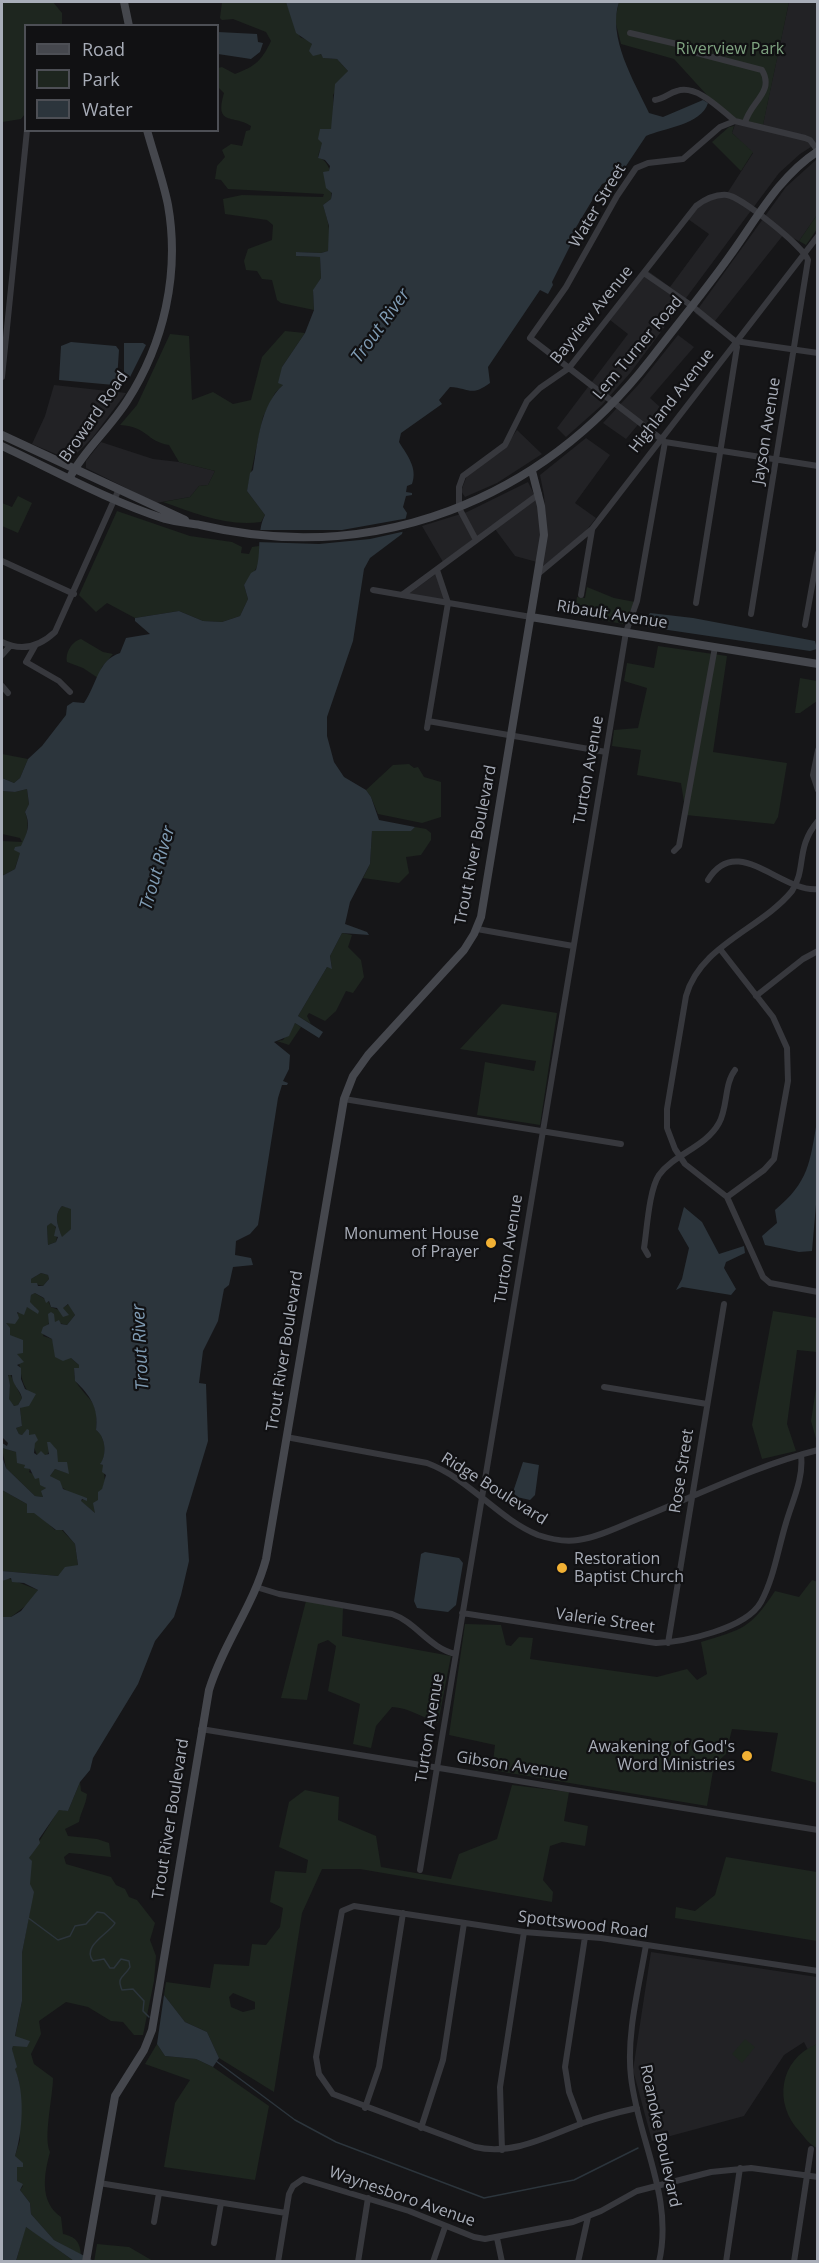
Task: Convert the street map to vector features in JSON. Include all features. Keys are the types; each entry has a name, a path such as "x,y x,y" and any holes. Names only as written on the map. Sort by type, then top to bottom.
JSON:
{"street":[{"path":"124,2 129,24"},
{"path":"630,33 681,45 693,52 762,70 767,83 764,92 751,105 745,123"},
{"path":"655,100 676,91 686,90 708,100 735,121 810,140 818,151"},
{"name":"Water Street","path":"570,369 530,338 566,287 631,172 648,163 683,159 720,127 735,121"},
{"path":"2,377 27,132"},
{"name":"Broward Road","path":"70,477 122,409 142,375 156,343 166,306 172,259 170,219 160,172 148,132"},
{"name":"Lem Turner Road","path":"2,446 168,520 248,535 329,537 411,524 459,508 532,471 588,428 615,402 692,306 792,171 818,151"},
{"name":"Bayview Avenue","path":"459,508 460,482 467,472 506,445 533,394 570,369 690,213 702,202 718,196 733,197 805,252"},
{"name":"Highland Avenue","path":"538,574 592,530 663,440 735,341 818,236"},
{"name":"Jayson Avenue","path":"751,614 808,264 805,252"},
{"path":"644,273 692,306 735,341 818,353"},
{"path":"696,603 737,347 735,341"},
{"path":"570,369 663,440 818,466"},
{"name":"Lem Turner Road","path":"2,435 190,523"},
{"name":"Turton Avenue","path":"420,1870 626,632 638,601 663,440"},
{"name":"Trout River Boulevard","path":"87,2259 115,2096 144,2050 154,2018 201,1729 218,1663 256,1587 266,1559 344,1099 354,1076 368,1055 458,958 477,930 544,535 532,471"},
{"path":"70,692 59,681 26,662 35,646 55,633 119,489"},
{"path":"402,595 538,494"},
{"path":"459,508 476,540"},
{"path":"581,595 592,530"},
{"path":"805,625 818,553"},
{"path":"2,561 74,594"},
{"path":"437,570 448,603 427,724 511,735 606,752"},
{"name":"Ribault Avenue","path":"373,590 818,664"},
{"path":"2,642 10,646 35,646"},
{"path":"2,655 10,646"},
{"path":"674,851 679,846 715,647"},
{"path":"2,686 8,693"},
{"path":"818,750 813,775 818,790"},
{"path":"818,821 803,844 795,886 786,898 698,969 686,996 666,1118 670,1139 680,1157 692,1171 727,1197 763,1277 770,1282 818,1292"},
{"path":"708,880 720,866 737,861 751,864 795,886 818,889"},
{"path":"477,930 573,946"},
{"path":"720,949 773,1017 783,1036 788,1060 788,1081 774,1159 764,1170 727,1197"},
{"path":"756,996 803,959 818,951"},
{"path":"648,1256 644,1248 655,1185 660,1174 708,1136 718,1124 725,1107 731,1076 735,1070"},
{"path":"344,1099 621,1144"},
{"name":"Rose Street","path":"668,1642 724,1304"},
{"path":"604,1387 707,1404"},
{"name":"Ridge Boulevard","path":"286,1437 427,1463 447,1472 528,1530 548,1538 568,1541 596,1535 818,1450"},
{"name":"Valerie Street","path":"462,1613 644,1642 668,1642 725,1627 747,1617 760,1604 773,1570 796,1490 801,1455"},
{"path":"256,1587 279,1594 400,1616 440,1648 456,1653"},
{"name":"Gibson Avenue","path":"201,1729 818,1830"},
{"name":"Spottswood Road","path":"365,2108 333,2094 319,2074 316,2057 340,1916 345,1908 354,1906 524,1932 585,1937 818,1971"},
{"path":"403,1913 379,2067 365,2108 475,2147 502,2150 525,2145 581,2124 637,2108"},
{"path":"421,2128 443,2060 464,1923"},
{"path":"502,2150 500,2094 524,1932"},
{"path":"581,2124 569,2092 565,2067 585,1937"},
{"name":"Roanoke Boulevard","path":"646,1946 630,2048 631,2075 637,2108 658,2185 663,2231 659,2262"},
{"path":"794,2262 811,2149"},
{"path":"726,2262 740,2168"},
{"name":"Waynesboro Avenue","path":"286,2213 293,2186 303,2179 368,2198 474,2237 498,2238 588,2217 627,2196 658,2185 711,2172 740,2168 818,2177"},
{"path":"99,2183 286,2213 278,2262"},
{"path":"154,2222 159,2193"},
{"path":"358,2262 368,2198"},
{"path":"214,2243 221,2203"},
{"path":"578,2262 588,2217"},
{"path":"433,2262 445,2227"},
{"path":"498,2238 502,2262"}],"shaded area":[{"path":"789,2 817,2 817,143 800,154 779,173 631,372 602,405 566,437 557,428 628,334 610,320 648,271 670,287 709,234 688,219 700,205 728,192 753,153 732,133 737,119 763,124"},
{"path":"817,159 817,215 799,241 784,234 711,326 695,313 786,187"},
{"path":"678,335 694,347 650,398 660,407 646,424 641,421 626,439 603,423 639,384"},
{"path":"54,385 126,393 93,437 70,460 32,444 45,416"},
{"path":"517,430 542,454 497,483 465,497 461,491 468,473 503,450"},
{"path":"586,438 610,455 575,503 596,518 586,531 542,567 546,524 540,475"},
{"path":"101,442 153,459 179,462 215,471 208,485 199,486 190,497 156,503 86,468 86,461"},
{"path":"528,482 537,500 541,533 537,562 515,556 492,525 443,562 422,526 467,512"},
{"path":"436,574 445,598 441,600 408,594"},
{"path":"651,1952 817,1977 817,2044 808,2050 804,2042 784,2055 744,2116 652,2141 633,2070"}],"green space":[{"path":"2,2 53,2 62,13 62,24 24,24 24,115 21,119 2,122"},
{"path":"222,2 286,2 300,37 309,41 324,58 337,59 348,71 333,95 332,127 318,157 327,164 332,181 331,199 323,205 328,222 328,251 297,252 296,256 320,257 321,278 313,291 314,310 281,303 277,300 272,280 262,279 257,271 246,270 244,261 248,249 272,240 273,225 267,220 225,214 223,199 242,195 323,197 324,194 228,189 221,180 215,179 217,166 225,157 222,150 231,144 242,146 246,131 250,130 251,126 224,115 222,104 224,93 219,88 219,68 235,74 248,68 258,62 271,41 266,32 233,19 222,20 220,18"},
{"name":"Riverview Park","path":"619,2 789,2 763,125 726,116 674,59 621,44 615,20"},
{"path":"734,126 732,133 753,152 741,171 712,142 729,127"},
{"path":"817,215 817,229 806,245 799,241"},
{"path":"285,331 305,333 282,367 283,385 275,393 263,417 247,491 265,515 261,522 223,521 163,502 190,497 199,486 208,485 215,471 179,462 169,445 155,440 137,428 120,425 137,405 170,334 189,336 192,400 213,392 233,404 251,400 262,357"},
{"path":"18,496 32,503 18,533 2,526 2,503 12,507"},
{"path":"117,511 190,536 232,542 242,547 241,553 249,554 252,547 259,546 257,567 244,585 248,599 240,616 222,622 203,621 179,611 135,618 107,603 96,612 79,595"},
{"path":"587,587 614,598 635,602 623,624 574,615 577,597 585,598"},
{"path":"81,639 103,652 113,654 102,667 98,678 83,668 67,662 70,648"},
{"path":"658,646 727,656 713,752 787,763 778,817 774,824 686,815 681,783 637,775 641,750 612,746 614,730 638,728 647,688 624,681 627,663 654,668"},
{"path":"800,678 817,681 817,701 800,713 795,713"},
{"path":"2,754 28,759 20,778 14,783 2,778"},
{"path":"409,764 414,768 418,767 424,777 441,782 441,817 422,823 378,814 366,790 393,765"},
{"path":"27,789 29,804 25,812 28,826 25,840 15,869 2,876 2,841 22,842 20,838 2,834 2,791 15,792"},
{"path":"415,827 426,829 431,833 431,840 421,855 406,857 409,873 399,883 363,878 370,864 372,831 411,831"},
{"path":"342,933 352,935 348,947 361,960 364,977 353,993 346,991 336,1011 325,1021 309,1013 307,1016 311,1024 298,1016 327,967 332,968 330,956"},
{"path":"502,1004 557,1013 540,1125 477,1115 485,1062 534,1071 536,1061 460,1049"},
{"path":"295,1023 301,1027 289,1045 277,1041 283,1040"},
{"path":"62,1206 71,1208 71,1229 62,1238 57,1217"},
{"path":"51,1222 56,1228 57,1240 48,1245 47,1226"},
{"path":"41,1273 48,1275 49,1279 43,1286 31,1283 31,1279"},
{"path":"35,1293 48,1301 51,1307 59,1310 69,1304 75,1315 67,1325 55,1322 53,1317 51,1318 43,1336 52,1339 59,1357 71,1358 79,1365 79,1368 74,1369 75,1381 95,1407 96,1430 102,1437 104,1446 101,1464 105,1481 95,1513 80,1501 87,1498 71,1494 50,1476 55,1469 67,1473 57,1462 54,1447 52,1446 47,1455 37,1455 27,1430 22,1435 16,1428 22,1426 20,1408 33,1397 23,1382 16,1351 5,1323 27,1307 35,1307 29,1302 31,1295"},
{"path":"773,1311 817,1318 817,1352 797,1350 787,1424 796,1451 762,1459 752,1425"},
{"path":"10,1374 22,1398 18,1405 14,1406 8,1399 10,1385 7,1377"},
{"path":"817,1382 817,1442 811,1421"},
{"path":"2,1448 16,1452 30,1469 29,1472 39,1477 46,1488 42,1491 43,1497 35,1496 6,1468"},
{"path":"2,1490 27,1504 55,1530 62,1530 75,1544 78,1565 58,1576 2,1571"},
{"path":"7,1578 38,1590 32,1601 11,1617 2,1617 2,1581"},
{"path":"812,1580 818,1582 817,1783 771,1771 778,1733 732,1729 726,1754 714,1765 707,1806 492,1770 495,1745 449,1735 465,1624 501,1625 506,1645 511,1646 519,1637 533,1638 530,1659 657,1677 687,1669 697,1680 707,1674 701,1642 744,1626 759,1613 775,1591 799,1597"},
{"path":"306,1601 343,1608 342,1636 451,1656 438,1723 410,1711 392,1707 376,1726 371,1748 353,1744 360,1704 328,1691 336,1646 328,1640 318,1644 307,1700 281,1698"},
{"path":"80,1782 81,1791 87,1794 85,1805 79,1822 65,1829 68,1836 97,1839 109,1843 111,1857 69,1853 64,1857 66,1864 111,1877 116,1885 125,1889 129,1897 137,1900 155,1923 150,1940 156,1956 154,1981 143,2035 134,2035 123,2022 111,2021 88,2007 66,2002 39,2021 41,2034 31,2054 34,2064 53,2078 48,2127 50,2152 45,2178 46,2196 54,2211 61,2217 63,2234 76,2241 81,2255 54,2240 31,2214 30,2203 20,2190 23,2186 16,2182 15,2156 20,2140 19,2081 14,2068 12,2049 13,2046 29,2041 15,2037 22,2001 22,1953 30,1910 29,1858 59,1809 68,1811"},
{"path":"512,1785 569,1792 564,1821 588,1826 585,1846 562,1842 550,1846 543,1880 553,1892 552,1902 360,1869 322,1869 302,1913 274,2092 219,2058 207,2032 185,2022 164,1995 166,1982 210,1988 214,1964 249,1966 252,1944 266,1945 280,1927 283,1908 270,1902 275,1871 306,1873 308,1860 279,1847 289,1802 305,1790 339,1797 338,1820 376,1836 381,1867 451,1879 459,1854 497,1839","holes":["233,1993 255,2002 255,2009 243,2012 231,2007 229,1997"]},
{"path":"726,1857 817,1872 817,1941 675,1918 676,1907 695,1911 715,1895"},
{"path":"745,2039 755,2047 742,2063 732,2054"},
{"path":"157,2044 165,2056 196,2059 213,2067 269,2106 255,2180 164,2167 175,2103 190,2080 145,2064"},
{"path":"817,2044 817,2148 791,2121 783,2096 788,2071 795,2060 804,2051"},
{"path":"25,2227 33,2232 74,2261 16,2262"},
{"path":"97,2244 129,2247 153,2261 94,2262"}],"water":[{"name":"Trout River","path":"286,2 619,2 616,16 619,44 649,113 663,117 703,100 708,103 698,116 690,121 646,136 618,178 612,175 609,181 602,184 569,239 572,242 548,294 540,290 488,367 490,383 474,391 450,387 439,400 442,404 401,433 399,442 413,467 412,484 407,486 406,492 412,495 406,496 403,507 407,513 402,534 370,558 364,569 353,641 327,717 327,736 334,762 344,777 366,790 371,797 379,820 415,827 411,831 372,831 370,864 350,902 345,924 367,932 369,935 342,933 330,956 332,969 327,967 298,1016 323,1032 319,1038 295,1023 289,1036 274,1042 290,1055 289,1069 283,1081 288,1083 282,1085 278,1098 258,1225 250,1234 236,1241 235,1255 251,1258 253,1265 233,1267 229,1285 224,1289 218,1321 203,1351 199,1383 206,1384 208,1441 186,1514 189,1561 181,1595 174,1617 155,1641 138,1684 93,1758 90,1770 80,1782 68,1811 59,1810 29,1858 32,1861 30,1884 34,1892 22,1953 22,2001 15,2036 30,2041 27,2047 13,2046 12,2049 22,2100 20,2135 15,2156 23,2163 23,2167 17,2167 17,2181 23,2184 20,2190 30,2203 31,2214 54,2240 94,2261 74,2261 26,2227 16,2261 2,2261 2,1617 11,1617 21,1611 38,1590 24,1583 12,1582 11,1578 2,1581 2,1571 58,1576 65,1567 78,1565 75,1544 63,1530 56,1530 34,1513 27,1513 27,1504 2,1490 2,1456 6,1468 35,1496 43,1497 41,1491 46,1488 40,1485 39,1478 35,1479 30,1469 17,1463 16,1452 2,1448 2,1443 7,1446 8,1443 2,1437 2,876 15,869 20,853 14,850 15,847 21,846 26,833 28,821 25,812 29,804 27,789 15,792 2,791 2,778 14,783 20,778 28,759 42,746 66,715 67,706 73,702 84,703 102,667 113,656 120,653 126,638 150,634 135,621 135,618 179,611 203,621 222,622 240,616 248,599 244,585 251,573 256,570 261,528 265,515 247,491 250,473 253,470 265,413 275,393 283,385 278,383 282,367 305,333 314,310 313,290 321,278 320,257 296,256 296,252 328,251 329,226 323,205 331,199 332,193 326,188 323,172 329,171 330,166 325,160 318,158 322,143 318,139 320,129 331,129 335,84 348,71 337,59 323,58 321,54 313,56 309,51 312,44 296,33","holes":["62,1206 71,1209 71,1229 62,1237 57,1221","51,1223 56,1227 54,1236 58,1237 56,1242 48,1245 47,1226","41,1273 48,1275 49,1279 43,1286 31,1283 31,1279","35,1293 44,1298 46,1303 49,1301 51,1307 57,1308 63,1317 69,1315 63,1308 68,1304 75,1315 67,1325 61,1324 59,1320 55,1322 54,1314 51,1312 48,1314 49,1324 43,1327 41,1333 52,1339 55,1357 63,1361 71,1358 79,1365 79,1368 74,1368 75,1381 85,1391 95,1409 96,1430 102,1437 104,1447 104,1456 100,1464 103,1465 102,1472 106,1475 102,1489 98,1492 98,1500 93,1503 95,1513 81,1501 82,1499 87,1501 87,1498 63,1489 60,1481 50,1476 55,1469 69,1474 67,1462 58,1462 57,1450 50,1442 47,1442 49,1454 45,1455 41,1451 37,1455 34,1453 35,1443 38,1440 35,1434 29,1435 27,1429 22,1435 16,1428 22,1426 20,1408 29,1406 36,1394 25,1389 21,1379 21,1368 17,1365 24,1362 17,1354 23,1353 23,1340 10,1335 10,1328 6,1323 15,1324 19,1318 17,1312 24,1315 27,1307 38,1314 39,1311 30,1302 31,1295","8,1375 12,1375 13,1382 22,1398 18,1405 14,1406 9,1399"]},
{"path":"219,32 257,34 258,42 263,43 260,52 251,59 219,54"},
{"path":"71,342 116,346 119,350 117,380 114,385 59,380 61,346"},
{"path":"124,343 146,345 130,377 124,374"},
{"path":"650,613 693,618 815,641 817,649 810,651 648,627 644,623"},
{"path":"817,1121 817,1193 812,1251 799,1252 765,1245 762,1236 777,1223 775,1210 795,1190 806,1170"},
{"path":"684,1207 702,1222 719,1254 744,1246 745,1253 726,1262 724,1268 736,1289 731,1295 682,1287 676,1290 682,1279 689,1248 678,1229"},
{"path":"523,1462 539,1465 535,1495 530,1500 517,1497 513,1492"},
{"path":"425,1552 459,1558 463,1563 456,1605 448,1612 417,1608 414,1601 421,1554"},
{"path":"164,1995 185,2022 207,2032 219,2058 213,2067 196,2059 165,2056 157,2044"}],"pier":[{"path":"409,518 406,531 370,539 319,544 256,542 257,530 342,530"}],"waterway":[{"path":"27,1917 58,1940 70,1936 75,1926 86,1924 97,1912 104,1913 115,1923 93,1945 90,1955 93,1961 104,1959 110,1968 114,1968 121,1959 129,1961 130,1967 120,1979 120,1985 122,1990 133,1989 144,2001 143,2011 149,2017"},
{"path":"216,2061 295,2120 336,2142 484,2198 574,2180 638,2148"}],"place":[{"name":"Monument House of Prayer","path":"491,1243"},
{"name":"Restoration Baptist Church","path":"562,1568"},
{"name":"Awakening of God's Word Ministries","path":"747,1756"}]}
